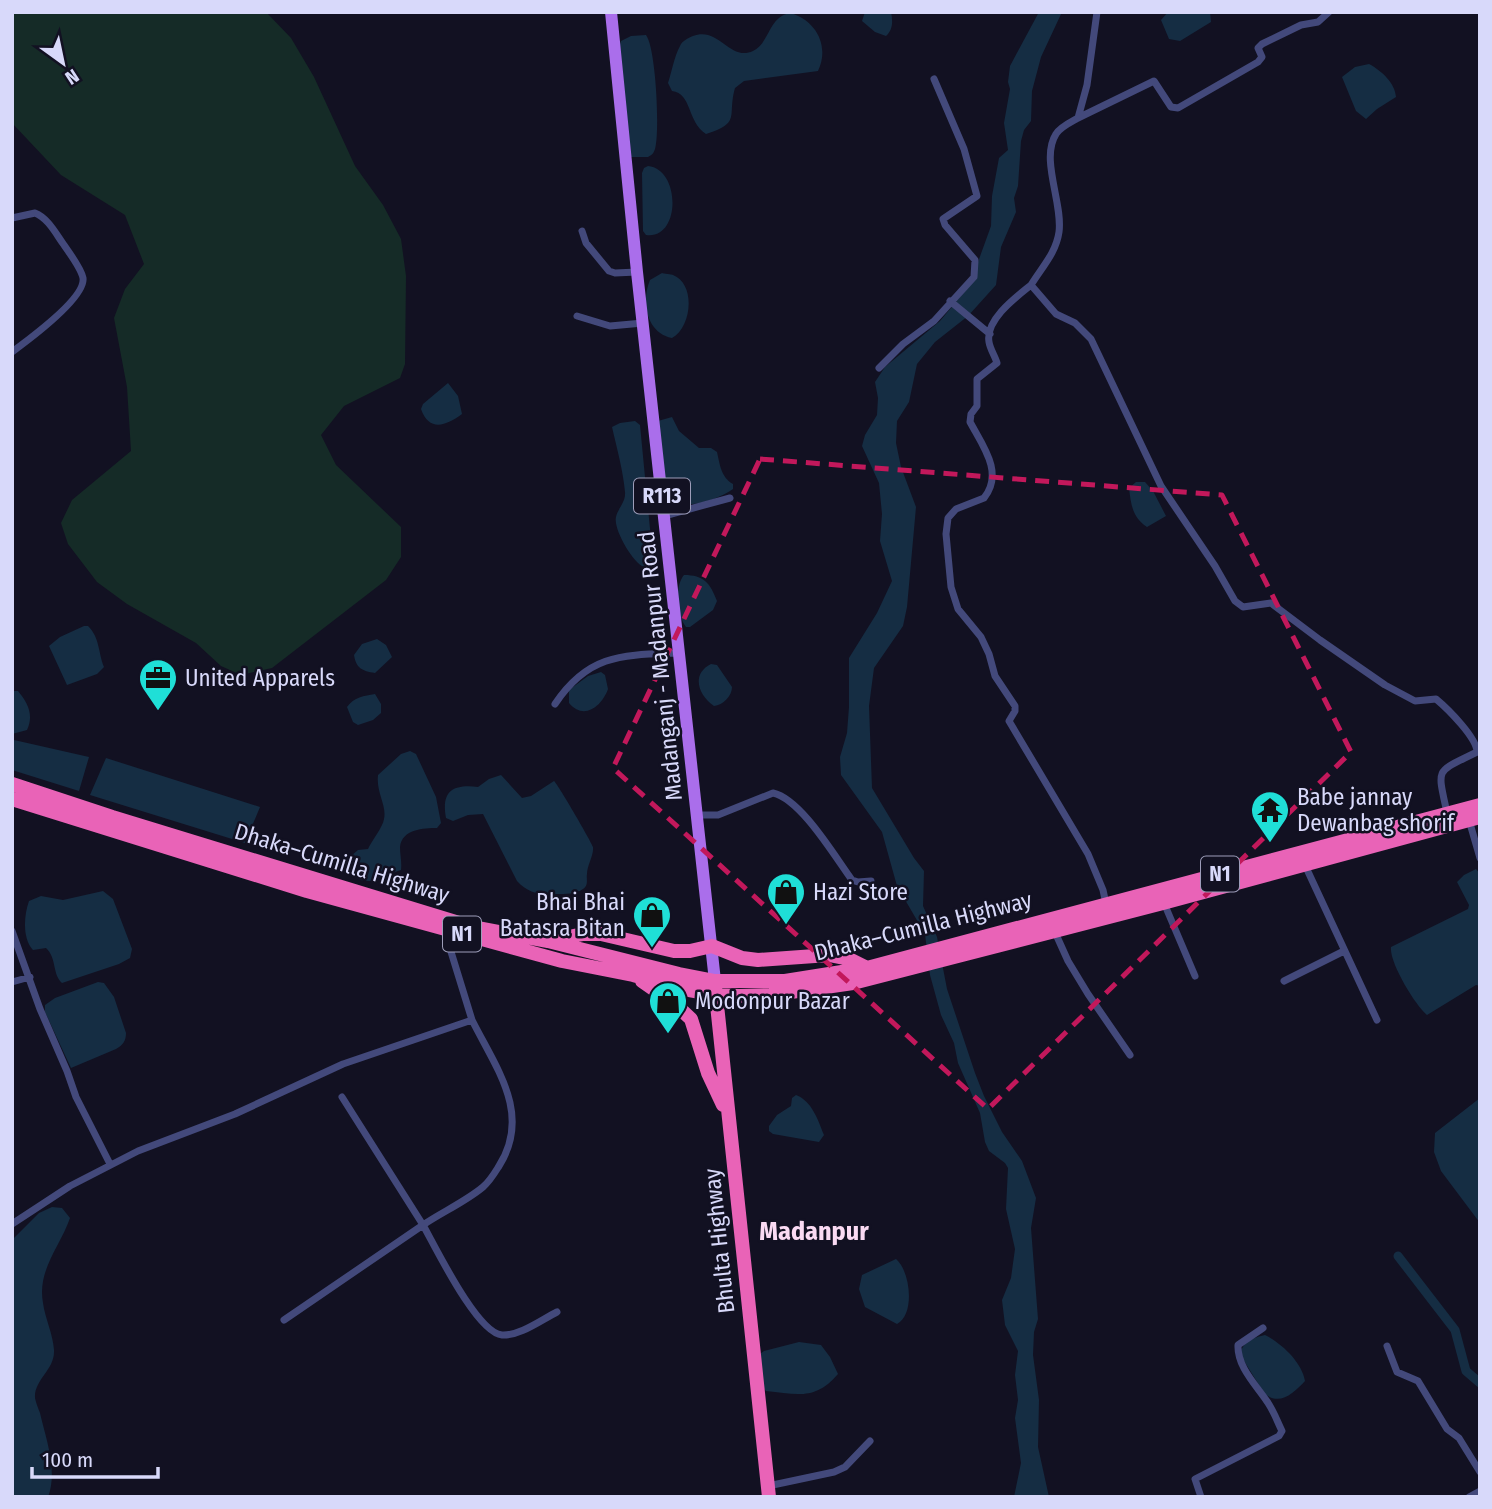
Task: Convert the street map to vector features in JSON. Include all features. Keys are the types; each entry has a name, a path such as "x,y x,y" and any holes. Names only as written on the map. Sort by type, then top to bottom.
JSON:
{"highway":[{"name":"Dhaka–Cumilla Highway","path":"12,784 472,927 548,941 679,974 739,996 784,993 853,982 919,959"},
{"name":"Dhaka–Cumilla Highway","path":"12,800 307,891 562,961 715,988 785,981 919,959 1105,904 1480,804"},
{"name":"Dhaka–Cumilla Highway","path":"962,948 1054,930 1163,903 1475,818"},
{"path":"548,941 583,934 601,934 674,951 712,946 742,958 758,960 829,955 849,959 867,968"},
{"path":"633,975 691,1018 708,1073 728,1116"},
{"name":"Bhulta Highway","path":"715,988 768,1491"}],"main road":[{"name":"Madanganj - Madanpur Road","path":"611,12 715,988"}],"street":[{"path":"1078,118 1087,85 1097,12"},
{"path":"1105,904 1103,890 1088,854 1009,721 1015,706 995,676 981,637 958,610 951,587 946,534 948,518 956,509 984,498 994,478 992,465 970,418 977,406 977,379 997,363 988,339 992,326 1006,305 1031,285 1051,258 1059,234 1060,220 1049,150 1056,133 1078,118 1154,81 1171,107 1178,108 1258,62 1262,57 1258,48 1262,44 1301,25 1318,22 1329,12"},
{"path":"879,368 903,344 934,321 974,277 975,260 945,225 943,219 977,196 964,149 934,79"},
{"path":"12,218 35,213 40,215 65,247 83,277 83,283 61,312 12,352"},
{"path":"582,231 586,243 609,271 637,272"},
{"path":"1031,285 1056,314 1075,323 1091,340 1161,486 1216,565 1235,601 1243,607 1271,603 1385,685 1415,701 1436,699 1469,734 1477,745 1477,752 1444,769 1441,775 1447,813"},
{"path":"950,301 990,334"},
{"path":"577,316 610,326 643,323"},
{"path":"664,516 730,498"},
{"path":"555,704 569,685 608,659 630,654 679,653"},
{"path":"697,815 718,815 774,793 780,794 807,817 852,880 871,881"},
{"path":"1475,818 1480,858"},
{"path":"1304,863 1377,1020"},
{"path":"1163,903 1195,976"},
{"path":"284,1320 423,1225 481,1189 509,1151 514,1113 509,1094 472,1020 444,929"},
{"path":"1054,930 1082,985 1129,1055"},
{"path":"12,931 75,1097 110,1164"},
{"path":"1284,981 1344,951"},
{"path":"12,982 30,977"},
{"path":"12,1224 70,1186 110,1164 235,1114 343,1064 472,1020"},
{"path":"342,1097 482,1324 493,1333 513,1334 557,1312"},
{"path":"1201,1497 1195,1479 1279,1436 1282,1431 1267,1401 1257,1390 1237,1356 1238,1345 1263,1328"},
{"path":"1387,1346 1397,1372 1418,1381 1447,1429 1459,1438 1480,1472"},
{"path":"768,1491 845,1467 870,1441"},
{"path":"1469,1497 1480,1491"}],"highlighted area":[{"path":"760,459 1222,495 1351,752 988,1109 613,768"}],"green space":[{"path":"12,12 266,12 291,38 314,77 355,166 383,205 401,239 406,276 405,364 400,378 344,406 321,435 336,465 401,527 401,557 386,580 272,668 241,675 221,666 196,643 127,604 97,582 68,544 61,523 72,500 131,451 127,387 114,318 125,289 144,264 125,215 61,175 12,123"}],"water":[{"path":"865,12 891,12 892,25 886,36 875,32 862,21"},
{"path":"1039,12 1062,12 1041,57 1032,91 1031,121 1024,130 1021,141 1018,186 1014,198 1016,212 1001,247 996,285 968,316 935,342 917,364 909,402 897,421 896,443 901,467 916,507 907,607 903,626 874,668 869,706 872,788 924,871 923,906 937,937 947,989 975,1073 1002,1132 1022,1161 1036,1198 1031,1228 1038,1319 1034,1332 1033,1355 1039,1400 1038,1447 1049,1497 1014,1497 1021,1463 1015,1418 1018,1400 1015,1375 1018,1351 1005,1325 1002,1300 1011,1278 1015,1249 1006,1209 1008,1168 989,1151 985,1142 980,1113 941,1015 930,975 925,934 897,886 882,832 841,775 840,757 847,733 849,658 877,613 892,581 880,541 882,514 879,483 862,446 877,415 875,382 885,367 940,321 976,278 978,262 991,226 992,196 999,158 1008,150 1004,123 1010,89 1010,66"},
{"path":"1168,12 1210,12 1211,22 1180,41 1169,39 1161,20"},
{"path":"790,13 807,22 818,35 822,52 818,71 744,81 735,88 729,122 706,134 695,122 687,102 672,91 668,83 681,44 702,34 717,39 738,52 753,51 763,42 777,20"},
{"path":"646,35 655,72 655,149 648,157 631,157 619,47 621,41 631,36"},
{"path":"1369,64 1387,78 1396,97 1366,119 1356,111 1342,77 1355,67"},
{"path":"648,166 659,170 667,179 673,204 666,227 657,234 646,235 643,231 642,173"},
{"path":"662,273 680,280 688,296 689,306 684,325 672,338 656,330 646,306 650,280"},
{"path":"448,383 458,396 462,414 450,422 433,424 421,409 423,404"},
{"path":"672,417 679,431 699,448 711,448 717,452 722,470 733,484 733,489 700,503 682,504 667,498 658,421"},
{"path":"635,421 640,425 653,560 652,565 644,567 630,553 616,522 625,492 612,427"},
{"path":"1136,482 1145,482 1153,491 1166,516 1147,527 1138,519 1132,505 1129,488"},
{"path":"684,575 705,581 717,601 713,610 690,627 686,627 680,616 678,601 679,586"},
{"path":"88,626 95,635 104,667 97,674 67,685 49,646 60,637"},
{"path":"377,639 386,645 392,657 375,673 360,668 354,655 362,644"},
{"path":"711,664 717,665 732,687 726,700 714,706 704,696 699,685 701,673"},
{"path":"601,672 605,675 608,689 597,706 581,711 569,703 569,690 588,676"},
{"path":"12,691 18,691 25,700 30,719 27,730 12,734"},
{"path":"375,694 381,704 381,713 373,720 358,725 353,722 347,707 356,699"},
{"path":"14,740 89,757 79,791 12,770"},
{"path":"410,751 416,754 436,797 441,823 437,828 414,831 405,836 400,847 401,870 372,881 358,879 348,870 345,856 368,849 384,819 378,775 401,754"},
{"path":"106,758 260,807 245,843 90,795"},
{"path":"501,775 522,798 531,796 554,781 557,785 593,847 587,884 583,889 551,895 530,891 517,881 483,814 468,815 453,821 446,818 445,801 451,791 462,787 478,787"},
{"path":"1476,869 1480,874 1480,986 1476,985 1427,1015 1404,983 1394,963 1391,947 1468,909 1469,905 1457,882"},
{"path":"103,891 113,899 132,949 130,958 62,983 46,948 33,950 29,945 25,919 29,901 41,896 63,900"},
{"path":"98,982 104,983 114,997 126,1033 125,1038 116,1049 71,1068 45,1012 45,1005 55,998"},
{"path":"796,1095 810,1106 817,1117 824,1135 819,1142 769,1131 769,1126 777,1115 791,1106 792,1098"},
{"path":"1480,1098 1480,1223 1441,1171 1434,1152 1435,1133"},
{"path":"52,1207 62,1208 70,1218 46,1269 42,1291 54,1350 35,1398 50,1455 51,1487 48,1497 12,1497 12,1240 39,1213"},
{"path":"896,1259 905,1273 909,1293 907,1312 897,1324 865,1307 859,1289 862,1275"},
{"path":"1265,1335 1290,1354 1300,1367 1305,1381 1281,1399 1264,1393 1241,1356 1245,1345 1252,1339"},
{"path":"799,1342 821,1345 838,1374 830,1383 805,1394 766,1391 761,1386 756,1357 764,1351"}],"waterway":[{"path":"1398,1256 1455,1330 1466,1371 1480,1383"}],"place":[{"name":"United Apparels","path":"158,712"},
{"name":"Babe jannay Dewanbag shorif","path":"1270,844"},
{"name":"Hazi Store","path":"786,926"},
{"name":"Bhai Bhai Batasra Bitan","path":"652,949"},
{"name":"Modonpur Bazar","path":"668,1035"}],"district":[{"name":"Madanpur","path":"814,1231"}]}
